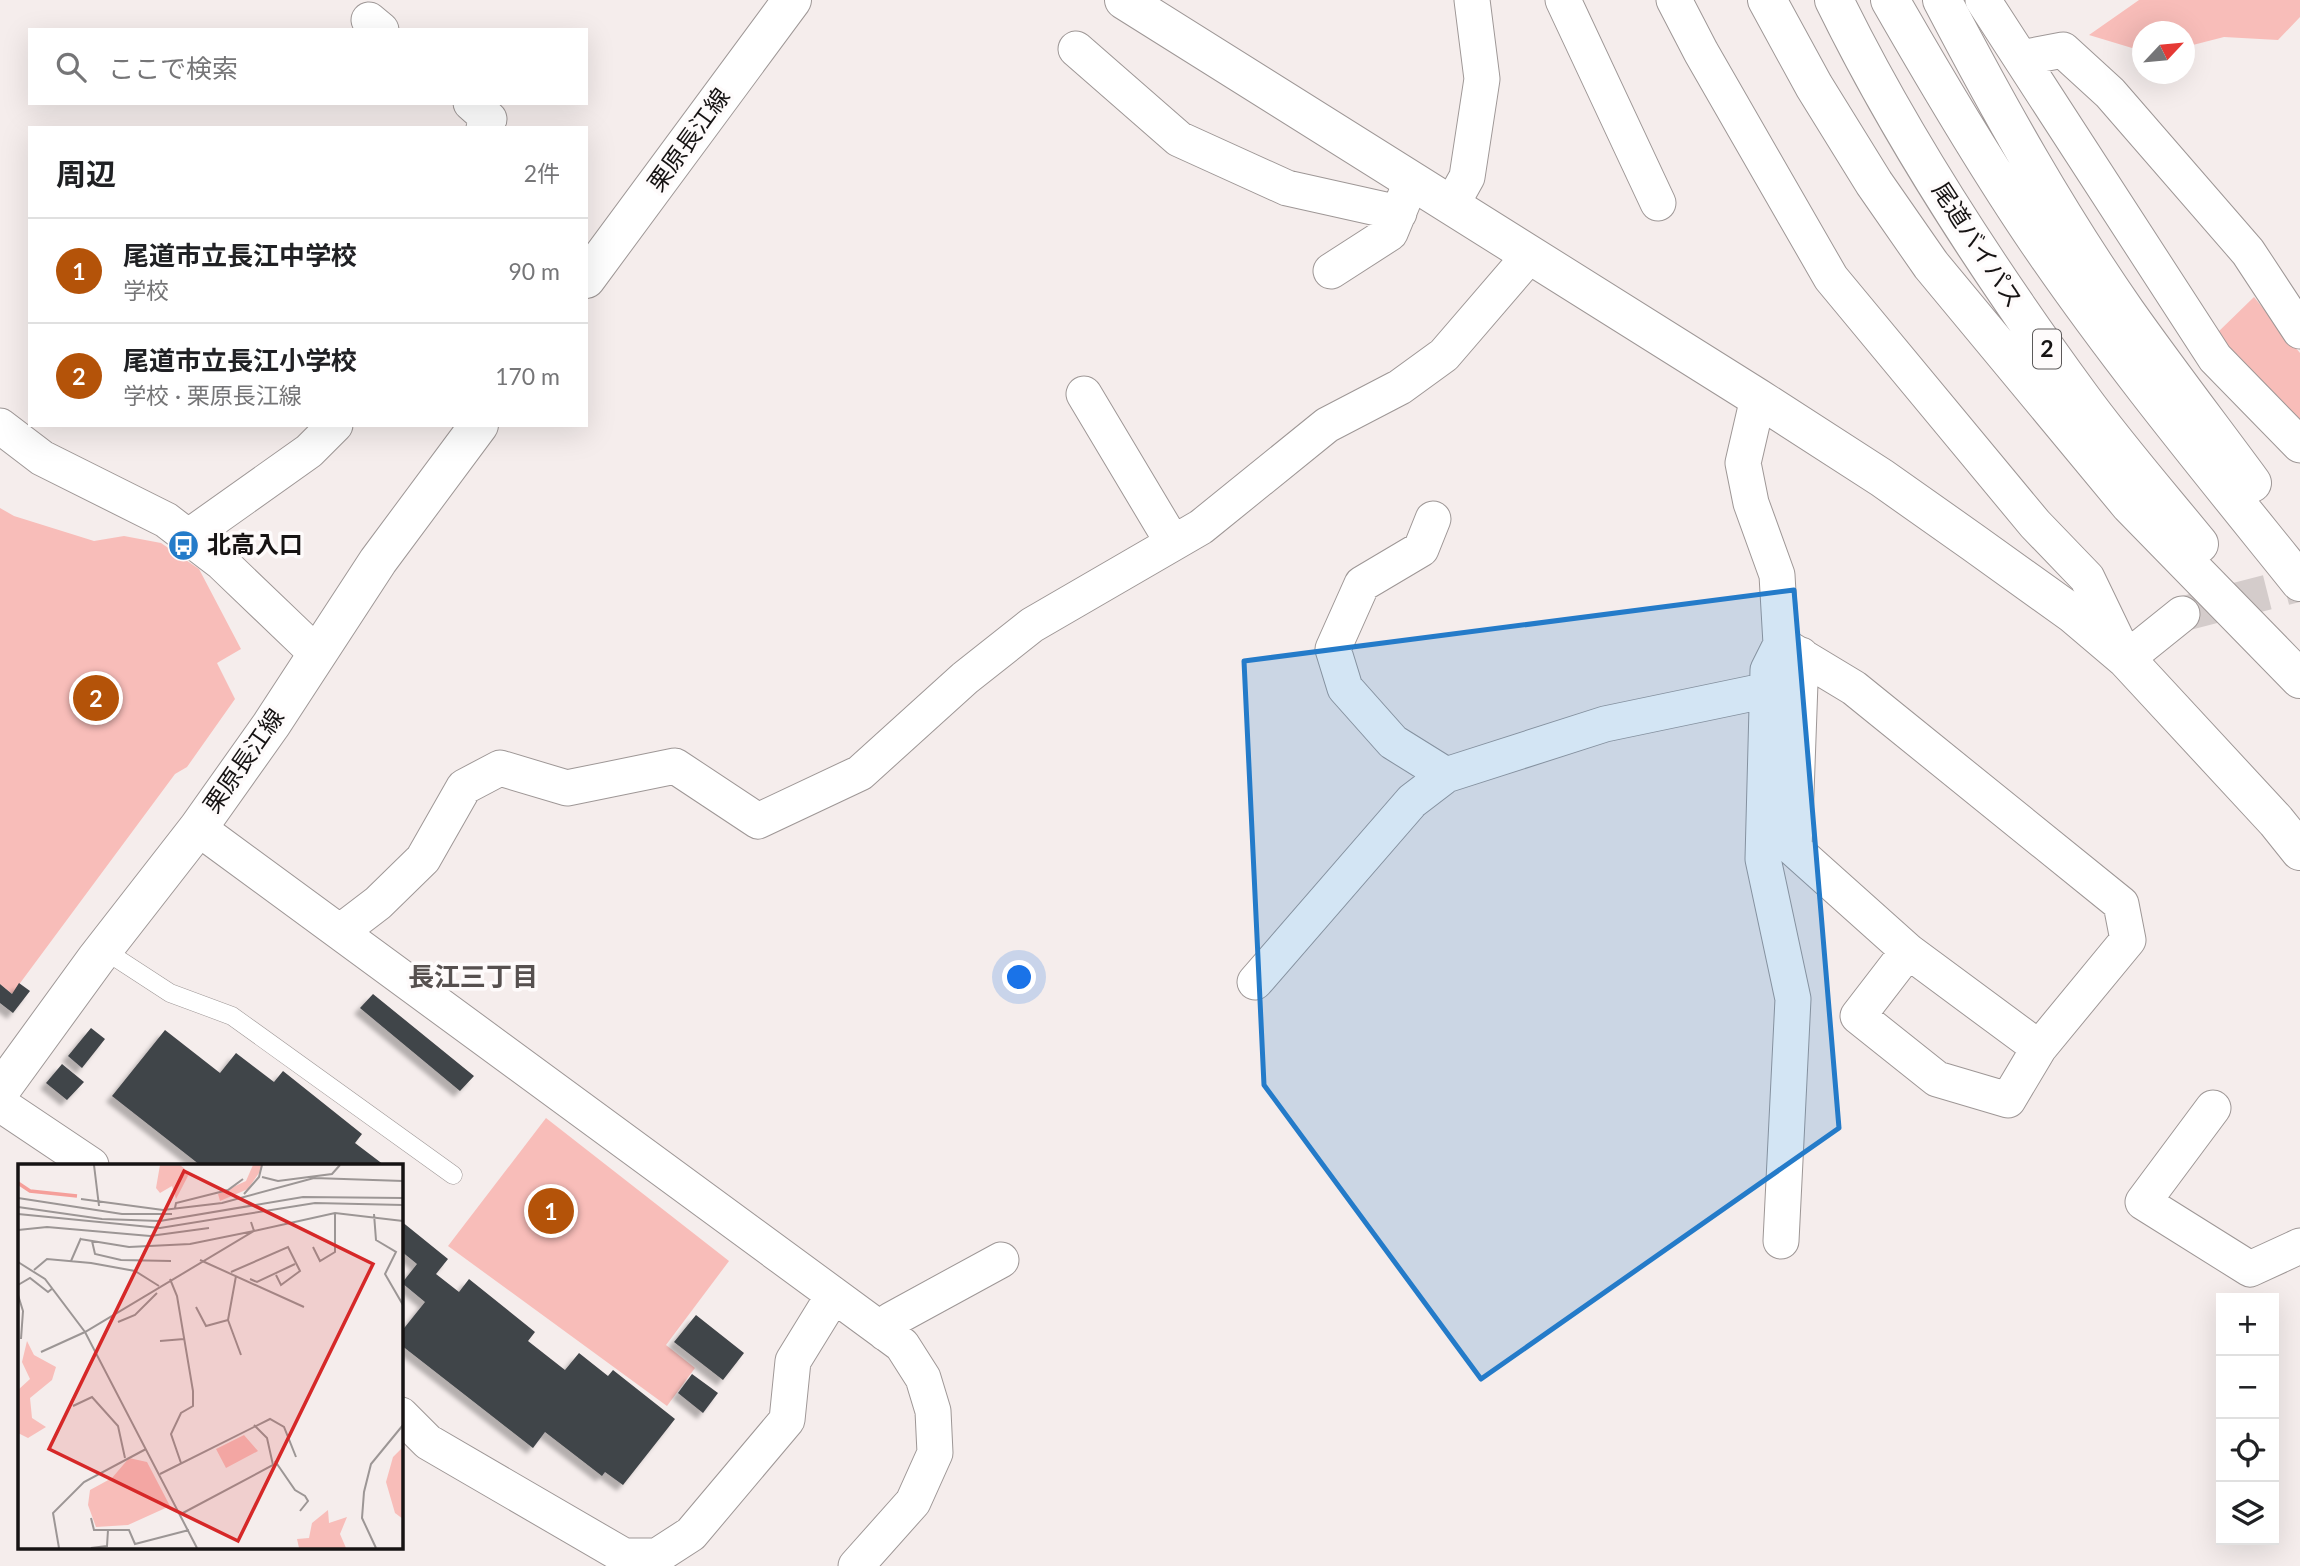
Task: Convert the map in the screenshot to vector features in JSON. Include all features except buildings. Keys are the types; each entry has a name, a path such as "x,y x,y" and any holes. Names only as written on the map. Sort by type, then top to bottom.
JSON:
{"main road":[{"name":"栗原長江線","path":"588,276 792,0"},
{"path":"1124,0 1405,196 1452,204 1882,478 1974,542 2073,614 2126,659 2276,821 2300,851"},
{"path":"1767,0 1814,86 1874,183 1931,265 2130,505 2300,678"},
{"name":"尾道バイパス","path":"1834,0 1916,150 2004,288 2081,397 2300,672"},
{"name":"2","path":"1890,0 1958,120 2038,242 2126,363 2300,582"},
{"path":"1942,0 1989,91 2062,213 2126,310 2300,551"},
{"name":"栗原長江線","path":"0,1091 198,828 271,725 378,561 478,427"}],"street":[{"path":"1452,204 1467,177 1482,79 1472,0"},
{"path":"1563,0 1658,202"},
{"path":"1674,0 1831,278 2035,524 2087,578 2126,659 2182,614"},
{"path":"1983,0 2214,358 2300,445"},
{"path":"1076,49 1178,139 1287,188 1405,196 1390,233 1331,271"},
{"path":"2021,58 2063,50 2110,93 2248,252 2300,331"},
{"path":"473,105 489,118 485,126"},
{"path":"340,932 378,903 423,859 464,787 500,768 567,788 675,766 758,821 860,773 965,678 1032,625 1201,527 1327,425 1400,387 1444,355 1530,255"},
{"path":"1084,394 1173,543"},
{"path":"1758,398 1743,463 1751,503 1777,575 1791,650 1794,849 1908,951 2039,1048"},
{"path":"0,426 42,458 166,520 221,562 316,653"},
{"path":"188,537 309,450 333,427"},
{"path":"1433,519 1421,549 1362,584 1333,649 1345,688 1393,742 1446,775"},
{"path":"1781,1241 1793,999 1763,859 1768,670 1791,650"},
{"path":"1791,650 1854,688 2121,904 2128,940 2039,1048 2008,1100 1937,1079 1858,1016 1908,951"},
{"path":"1255,982 1412,801 1446,775 1605,724 1768,690"},
{"path":"198,828 902,1345 923,1378 933,1411 935,1453 913,1502 856,1566"},
{"path":"0,1104 90,1164"},
{"path":"2213,1108 2143,1202 2250,1269 2300,1246"},
{"path":"885,1333 891,1320 1001,1260"},
{"path":"402,1416 428,1442 624,1556 654,1561 691,1534 787,1420 793,1361 833,1296"}],"lane":[{"path":"104,950 170,993 232,1016 453,1175"}],"highlighted area":[{"path":"1794,590 1839,1128 1481,1379 1264,1085 1244,661"}],"shaded area":[{"path":"2139,0 2300,0 2300,17 2278,40 2224,37 2195,44 2195,21 2132,21 2132,48 2089,35"},
{"path":"2254,297 2300,353 2300,433 2215,335"},
{"path":"0,508 14,516 94,541 124,536 161,543 199,569 241,649 217,663 235,699 187,767 175,774 12,994 0,984"},
{"path":"546,1118 729,1261 666,1345 695,1368 667,1406 448,1246"}],"tunnel":[{"path":"2182,614 2300,584"}],"place":[{"name":"北高入口","path":"184,545"},
{"name":"尾道市立長江小学校","path":"96,698"},
{"name":"尾道市立長江中学校","path":"551,1211"}],"district":[{"name":"長江三丁目","path":"473,977"}]}
